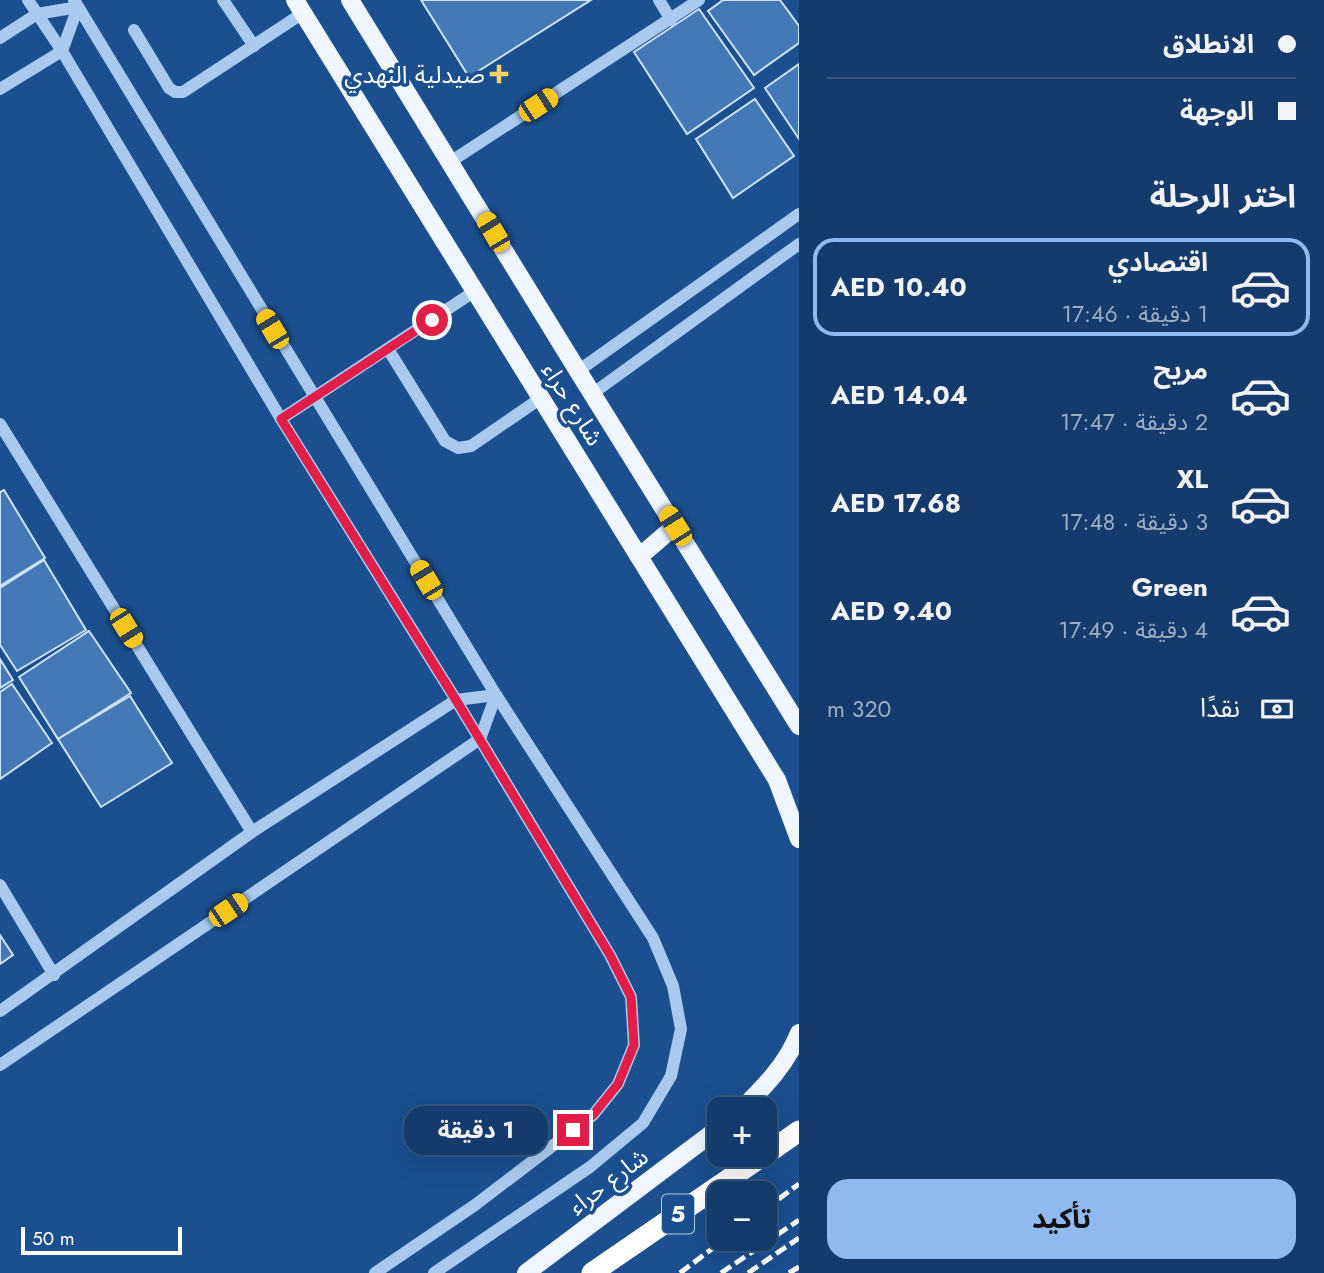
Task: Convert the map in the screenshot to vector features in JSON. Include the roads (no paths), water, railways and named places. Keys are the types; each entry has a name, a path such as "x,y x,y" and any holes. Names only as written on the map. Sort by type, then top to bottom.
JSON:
{"highway":[{"name":"5","path":"777,1147 799,1131"},
{"name":"5","path":"592,1273 747,1167"}],"main road":[{"name":"شارع حراء","path":"350,0 799,726"},
{"name":"شارع حراء","path":"299,7 777,780 799,839"},
{"path":"639,557 675,526"},
{"path":"754,1097 769,1083 795,1044 799,1033"},
{"name":"شارع حراء","path":"526,1273 707,1137"}],"street":[{"path":"28,0 62,51 281,419 480,739 610,955 631,997 634,1045 618,1084 593,1115 475,1205 375,1273"},
{"path":"223,0 254,46"},
{"path":"659,0 671,19"},
{"path":"450,162 699,0"},
{"path":"0,38 37,14 76,3"},
{"path":"0,89 62,51 76,3"},
{"path":"76,3 496,695 653,939 673,986 681,1029 671,1076 643,1123 590,1167 434,1273"},
{"path":"134,30 169,88 175,92 183,92 254,46 299,7"},
{"path":"578,371 799,215"},
{"path":"592,394 797,250"},
{"path":"281,419 475,292"},
{"path":"388,349 445,441 458,448 471,446 541,398"},
{"path":"0,424 252,832"},
{"path":"0,1012 252,832 456,700 496,695"},
{"path":"0,1065 480,739 496,695"},
{"path":"0,885 54,975"}],"railway":[{"path":"777,1200 799,1184"},
{"path":"721,1273 799,1220"},
{"path":"748,1273 799,1238"},
{"path":"680,1273 709,1251"},
{"path":"789,1273 799,1267"}],"place":[{"name":"صيدلية النهدي","path":"499,74"}]}
